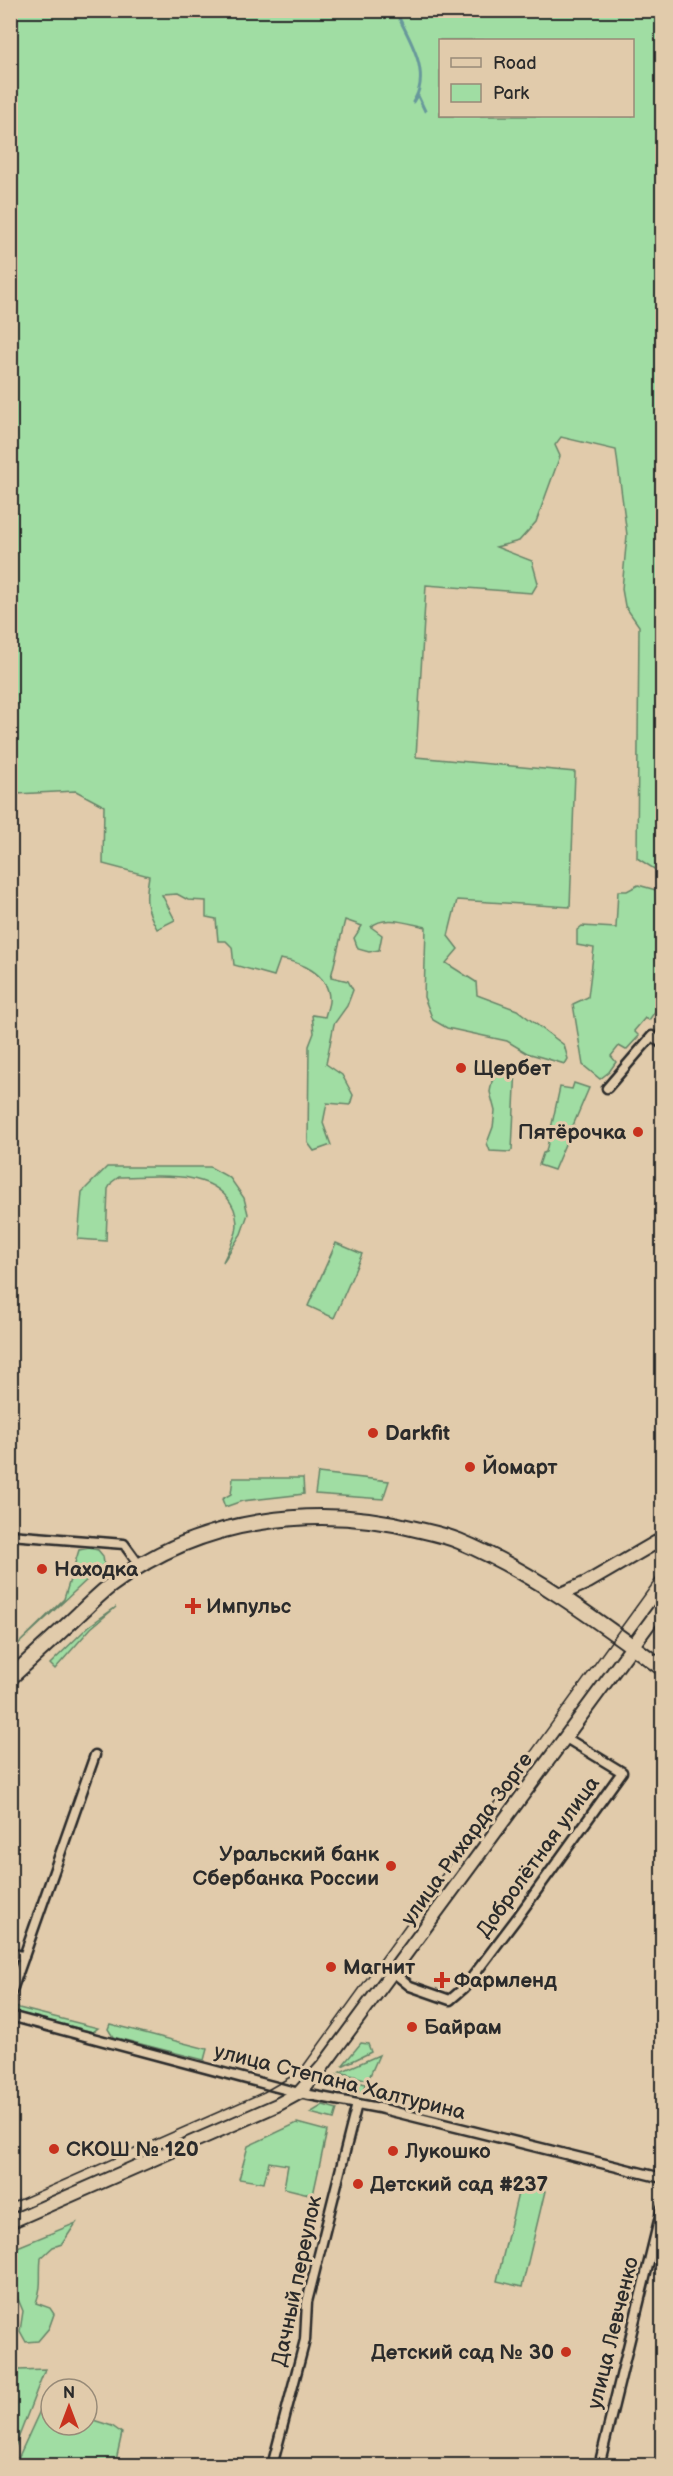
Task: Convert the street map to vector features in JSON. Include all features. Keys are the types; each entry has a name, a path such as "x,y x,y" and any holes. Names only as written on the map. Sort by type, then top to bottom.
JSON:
{"main road":[{"path":"10,1678 112,1584 140,1566 189,1540 266,1521 310,1517 357,1518 403,1525 457,1540 507,1563 560,1595 663,1668"},
{"path":"560,1595 588,1582 663,1539"},
{"name":"улица Рихарда Зорге","path":"299,2093 323,2066 394,1973 663,1605"},
{"path":"10,2222 277,2105 299,2093"}],"street":[{"path":"607,1088 652,1036 663,1044"},
{"path":"10,1535 124,1544 140,1566"},
{"name":"Добролётная улица","path":"394,1973 410,1986 450,2000 464,1988 622,1772 566,1738"},
{"path":"10,1996 95,1755"},
{"path":"10,1952 24,1957"},
{"name":"улица Степана Халтурина","path":"10,2016 299,2093 357,2104 663,2178"},
{"name":"Дачный переулок","path":"272,2466 304,2340 307,2301 357,2104"},
{"name":"улица Левченко","path":"598,2466 663,2208"}],"green space":[{"path":"11,10 662,11 662,874 637,858 639,626 625,606 622,589 627,535 616,450 561,437 555,445 560,456 536,522 519,541 496,547 532,561 538,583 532,593 426,585 416,757 575,772 570,907 457,900 448,936 458,949 446,963 476,982 477,995 517,1010 564,1045 568,1059 565,1064 527,1053 507,1041 447,1028 433,1020 424,997 426,927 390,920 376,923 371,927 382,935 379,950 369,952 358,949 354,938 362,926 345,920 331,977 348,981 353,990 347,1006 334,1024 326,1064 342,1075 353,1095 350,1105 327,1103 323,1123 331,1145 314,1151 308,1143 309,1046 314,1033 312,1015 325,1017 328,1005 329,1000 324,982 312,970 280,959 274,976 234,965 232,947 226,941 218,941 216,919 206,917 206,901 188,900 177,894 162,895 175,920 157,929 147,903 149,876 103,864 104,806 76,791 16,794 11,790"},
{"path":"638,885 656,890 662,895 662,1002 649,1020 645,1018 634,1031 639,1036 626,1050 619,1046 611,1056 616,1062 600,1079 583,1065 573,1004 588,997 594,948 577,945 577,930 582,926 616,928 618,891 627,891"},
{"path":"505,1063 516,1066 512,1150 509,1152 490,1151 487,1143 493,1127 495,1111 490,1092 492,1081"},
{"path":"574,1083 589,1088 554,1170 539,1165 543,1153 546,1152 560,1087 572,1089"},
{"path":"107,1167 210,1167 230,1178 244,1198 248,1214 241,1234 223,1262 236,1232 234,1209 214,1186 184,1177 119,1177 108,1189 106,1241 78,1239 82,1192"},
{"path":"336,1243 362,1254 334,1318 308,1306"},
{"path":"318,1473 389,1481 383,1499 315,1494"},
{"path":"233,1478 303,1478 304,1494 242,1501 225,1507 222,1499 231,1494"},
{"path":"89,1548 98,1550 103,1556 104,1564 16,1646 64,1599 79,1550"},
{"path":"116,1607 91,1628 55,1669 50,1664 89,1626"},
{"path":"15,2007 98,2028 93,2032 19,2013"},
{"path":"110,2024 207,2049 204,2060 113,2037 108,2029"},
{"path":"361,2043 368,2044 371,2052 342,2066"},
{"path":"379,2055 368,2080 340,2072"},
{"path":"336,2075 365,2084 363,2093 336,2085"},
{"path":"323,2105 337,2109 334,2119 310,2113"},
{"path":"297,2123 327,2131 313,2195 284,2188 288,2165 269,2162 264,2183 239,2179 248,2146"},
{"path":"520,2185 545,2191 522,2287 497,2281"},
{"path":"76,2223 62,2244 53,2247 41,2258 40,2285 36,2303 50,2308 54,2314 49,2328 38,2341 26,2342 20,2331 23,2311 18,2299 15,2278 15,2248"},
{"path":"45,2369 42,2377 39,2377 39,2385 11,2457 13,2372"},
{"path":"39,2413 39,2437 99,2437 99,2422 112,2426 122,2433 115,2465 15,2465"}],"waterway":[{"path":"395,10 412,43 420,67 419,91 413,102"},
{"path":"418,96 425,111"}],"tram line":[{"path":"10,2204 264,2092 299,2072 662,1571"}],"place":[{"name":"Щербет","path":"461,1068"},
{"name":"Пятёрочка","path":"638,1132"},
{"name":"Darkfit","path":"373,1433"},
{"name":"Йомарт","path":"470,1467"},
{"name":"Находка","path":"42,1569"},
{"name":"Импульс","path":"193,1606"},
{"name":"Уральский банк Сбербанка России","path":"391,1866"},
{"name":"Магнит","path":"331,1967"},
{"name":"Фармленд","path":"442,1980"},
{"name":"Байрам","path":"412,2027"},
{"name":"СКОШ № 120","path":"54,2149"},
{"name":"Лукошко","path":"393,2151"},
{"name":"Детский сад #237","path":"358,2184"},
{"name":"Детский сад № 30","path":"566,2352"}]}
